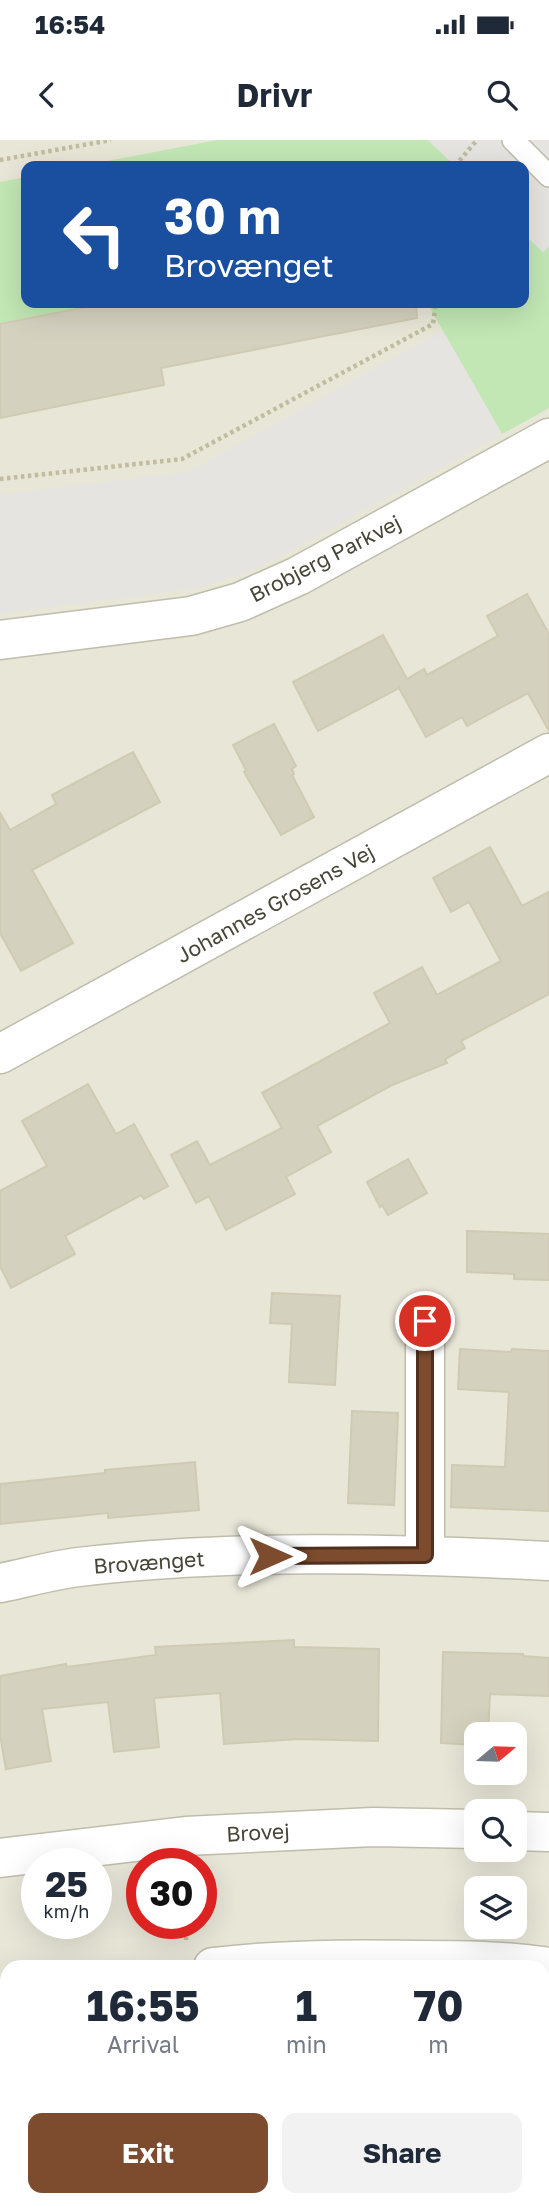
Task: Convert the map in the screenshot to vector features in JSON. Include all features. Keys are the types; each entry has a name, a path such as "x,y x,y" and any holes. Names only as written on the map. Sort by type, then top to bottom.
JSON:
{"street":[{"name":"Brobjerg Parkvej","path":"0,640 191,616 240,602 298,576 549,438"},
{"name":"Johannes Grosens Vej","path":"0,1054 549,753"},
{"path":"425,1321 425,1555"},
{"name":"Brovænget","path":"0,1583 77,1567 219,1556 425,1555 549,1561"},
{"name":"Brovej","path":"0,1858 186,1836 373,1827 464,1829"},
{"path":"527,1831 549,1832"}],"lane":[{"path":"513,140 549,176"}],"path":[{"path":"0,160 111,140"},
{"path":"459,161 477,140"},
{"path":"0,479 182,458 433,324 435,308"}],"shaded area":[{"path":"0,140 549,140 549,1960 0,1960"},
{"path":"428,140 549,140 549,246 543,252 529,239 529,161 450,161"},
{"path":"443,331 502,434 258,568 203,587 0,614 0,495 189,472"}],"green space":[{"path":"218,140 428,140 450,161 107,161"},
{"path":"21,178 21,308 82,308 0,324 0,182"},
{"path":"529,239 543,252 549,246 549,408 502,434 430,308 529,308"}],"building":[{"path":"82,308 416,308 417,318 161,368 164,385 0,418 0,324"},
{"path":"527,594 549,634 549,731 528,693 467,726 462,717 426,737 399,688 318,731 293,682 383,635 407,679 424,669 427,675 498,636 487,616"},
{"path":"274,724 296,766 292,769 292,775 314,817 281,835 244,772 246,770 233,745"},
{"path":"133,752 160,802 32,870 73,943 21,971 0,933 0,813 10,830 56,804 52,795"},
{"path":"490,847 522,906 549,892 549,994 461,1041 465,1048 445,1059 447,1063 392,1085 317,1126 331,1152 286,1177 295,1194 226,1230 209,1196 196,1203 171,1155 197,1141 210,1165 282,1128 262,1093 390,1023 374,993 422,967 437,995 501,961 469,902 451,912 433,878"},
{"path":"88,1084 116,1134 134,1124 168,1186 144,1199 141,1195 65,1236 75,1254 11,1288 0,1266 0,1191 47,1166 22,1121"},
{"path":"408,1159 427,1193 388,1215 382,1205 380,1207 367,1182"},
{"path":"467,1231 549,1234 549,1280 514,1279 514,1274 467,1272"},
{"path":"272,1293 340,1296 335,1385 289,1382 292,1324 270,1323"},
{"path":"460,1349 549,1351 549,1511 451,1507 452,1465 505,1467 509,1392 458,1389"},
{"path":"352,1411 398,1413 394,1505 348,1503"},
{"path":"195,1462 199,1510 108,1518 108,1513 0,1524 0,1484 105,1473 105,1470"},
{"path":"294,1640 294,1647 379,1649 378,1741 298,1739 224,1744 220,1693 154,1698 159,1747 114,1752 108,1702 42,1709 51,1761 6,1769 0,1735 0,1676 66,1664 67,1667 156,1655 155,1647"},
{"path":"443,1652 523,1654 549,1658 549,1696 490,1694 489,1722 464,1722 464,1744 441,1743"}],"route":[{"path":"270,1556 425,1555 425,1321"}]}
